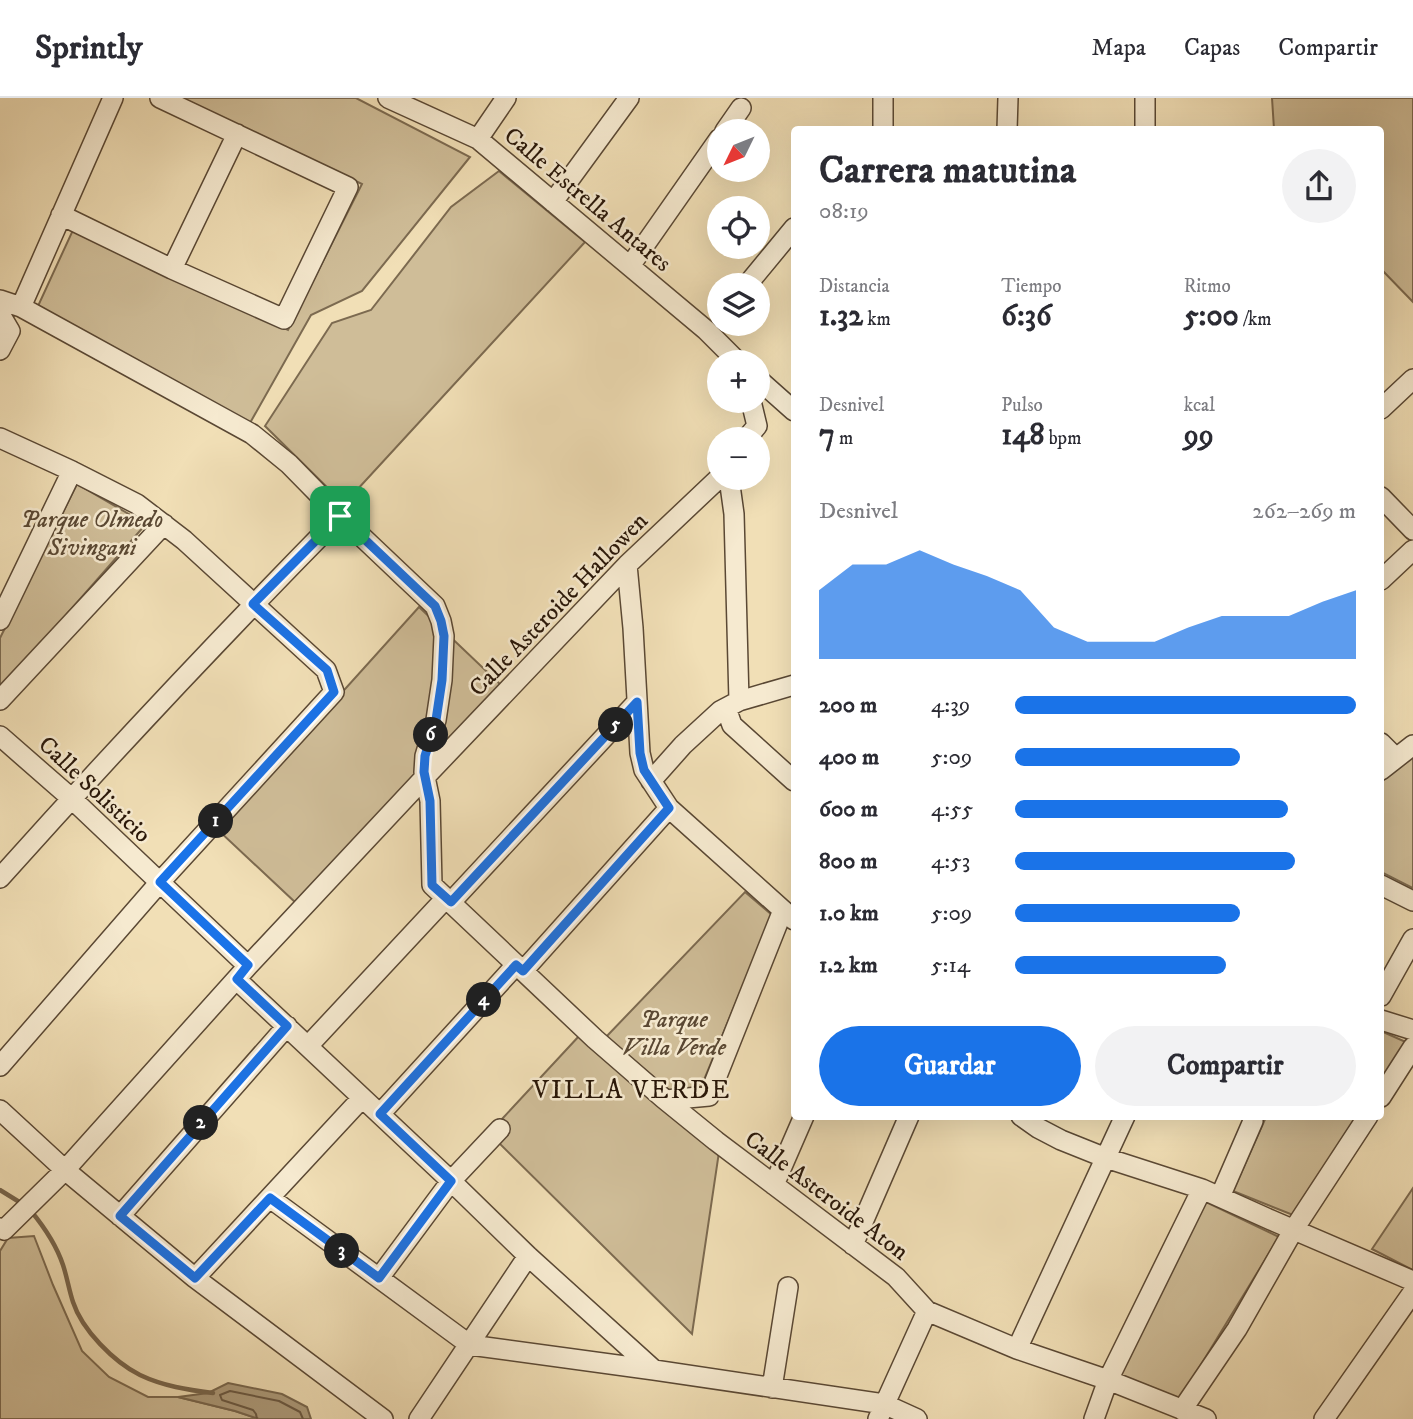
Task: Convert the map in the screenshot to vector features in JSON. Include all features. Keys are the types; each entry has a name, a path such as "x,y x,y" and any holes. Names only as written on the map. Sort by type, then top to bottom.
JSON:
{"street":[{"path":"21,307 113,98"},
{"path":"61,215 284,319 348,187 160,98"},
{"name":"Calle Estrella Antares","path":"388,98 478,139 630,266 707,319"},
{"path":"478,139 506,98"},
{"path":"553,202 629,98"},
{"path":"883,98 883,126"},
{"path":"1007,98 1007,126"},
{"path":"1145,98 1145,126"},
{"path":"733,119 741,108"},
{"path":"172,269 237,134"},
{"path":"630,266 707,156"},
{"path":"757,273 791,232"},
{"name":"Calle Asteroide Aton","path":"0,300 21,307 252,434 289,464 435,606 444,636 442,680 424,772 430,801 432,885 595,1039 666,1100 896,1277 927,1311"},
{"path":"0,314 10,331 0,350"},
{"path":"1384,406 1413,379"},
{"path":"770,390 791,408"},
{"path":"0,438 137,504 164,524 327,670 334,692 160,882 0,1066"},
{"path":"0,620 72,471"},
{"name":"Calle Asteroide Hallowen","path":"0,1228 5,1230 65,1170 242,972 425,777 627,565 707,489"},
{"path":"731,490 734,514 732,725 791,777"},
{"path":"1384,500 1413,530"},
{"path":"0,878 71,798 253,604 340,516"},
{"path":"0,700 164,524"},
{"path":"1384,577 1413,550"},
{"path":"627,565 634,628 640,753 644,770 669,808 789,915 709,1096 666,1100"},
{"path":"651,781 683,745 720,711 791,686"},
{"path":"308,1046 637,702"},
{"name":"Calle Solisticio","path":"0,736 160,882 287,1026 528,1256 654,1370"},
{"path":"1388,764 1413,745"},
{"path":"380,1114 669,808"},
{"path":"1384,886 1413,901"},
{"path":"1384,991 1413,939"},
{"path":"1384,1021 1413,1030"},
{"path":"120,1216 287,1026"},
{"path":"1384,1092 1413,1047"},
{"path":"195,1278 362,1098"},
{"path":"0,1110 65,1170 195,1278 383,1419"},
{"path":"774,1185 802,1120"},
{"path":"853,1245 907,1120"},
{"path":"1027,1120 1061,1140 1106,1158 1202,1189 1413,1281"},
{"path":"1017,1349 1123,1120"},
{"path":"1182,1410 1237,1329 1294,1229 1365,1120"},
{"path":"1220,1197 1253,1121"},
{"path":"379,1278 451,1181 500,1129"},
{"path":"1094,1419 1108,1380 1202,1189"},
{"path":"270,1198 470,1345 772,1388 917,1419"},
{"path":"419,1419 528,1256"},
{"path":"772,1388 788,1287"},
{"path":"1324,1419 1413,1292"},
{"path":"881,1412 927,1311 1017,1349 1108,1380 1206,1419"}],"green space":[{"path":"182,98 356,98 470,157 362,291 311,315 250,423 38,306 73,230 288,330 362,184"},
{"path":"1272,98 1413,98 1413,302 1384,272 1384,126 1274,126"},
{"path":"499,171 585,242 344,504 265,426 332,323 371,310 451,207"},
{"name":"Parque Olmedo Sivingani","path":"77,484 146,524 0,690 0,638"},
{"path":"419,607 502,686 296,903 218,830"},
{"path":"1413,757 1413,888 1384,874 1384,780"},
{"name":"Parque Villa Verde","path":"745,892 772,915 692,1109 606,1037"},
{"path":"1384,1032 1408,1043 1384,1079"},
{"path":"580,1035 719,1152 692,1334 499,1143 502,1119"},
{"path":"1265,1120 1357,1120 1293,1215 1233,1191"},
{"path":"1413,1188 1413,1270 1372,1249"},
{"path":"1206,1202 1279,1237 1180,1399 1119,1376"},
{"path":"34,1236 82,1351 109,1377 148,1397 178,1397 259,1419 0,1419 0,1251 8,1238"}],"water":[{"path":"228,1383 282,1394 307,1407 311,1419 259,1419 178,1397 208,1393"}],"waterway":[{"path":"0,1190 21,1203"},
{"path":"31,1211 57,1250 77,1313 100,1344 120,1362 149,1379 213,1393"}],"district":[{"name":"VILLA VERDE","path":"632,1089"}],"route":[{"path":"340,516 435,606 441,621 444,636 442,680 424,772 430,801 432,885 446,898 451,902 637,702 640,753 644,770 669,808 523,971 516,965 380,1114 451,1181 379,1278 270,1198 195,1278 120,1216 287,1026 237,979 248,965 160,882 334,692 327,670 253,604 340,516"}]}
